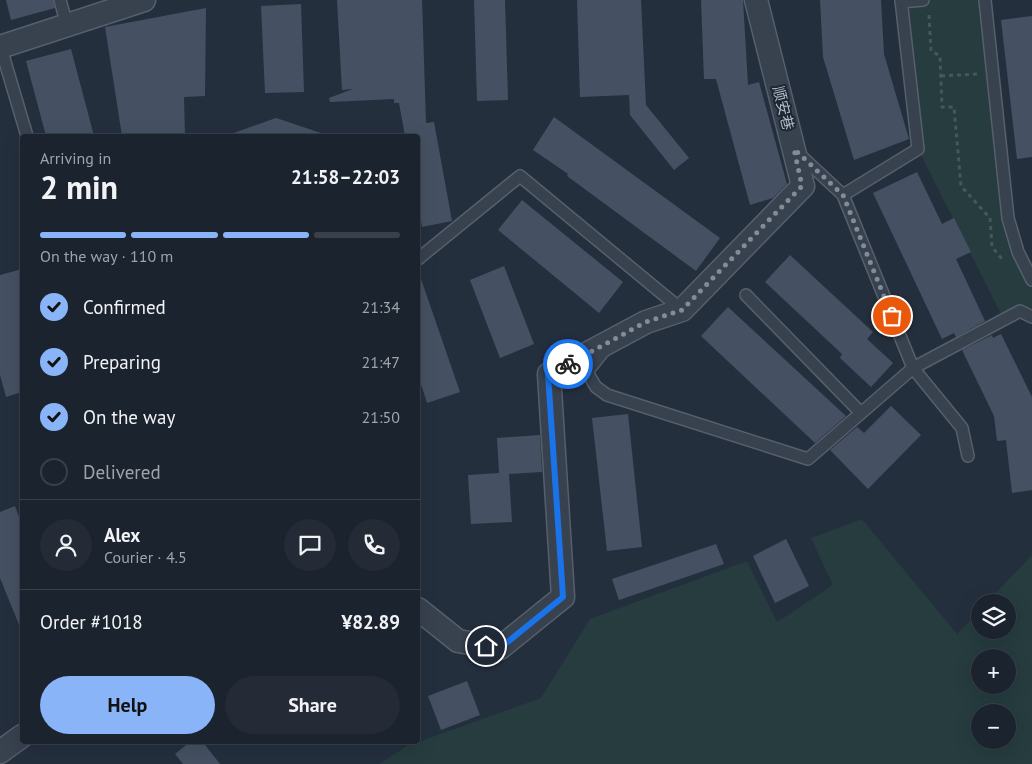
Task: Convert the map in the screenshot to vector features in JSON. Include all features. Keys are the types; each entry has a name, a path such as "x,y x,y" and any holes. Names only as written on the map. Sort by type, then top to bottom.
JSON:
{"street":[{"path":"0,46 144,0"},
{"name":"顺安巷","path":"420,611 458,641 500,648 563,597 548,374 646,322 682,310 802,186 756,0"},
{"path":"0,752 20,737"}],"lane":[{"path":"60,0 67,25"},
{"path":"985,0 1008,218 1018,252 1032,280"},
{"path":"843,195 918,149 901,1 926,4"},
{"path":"0,46 26,134"},
{"path":"794,149 843,195 913,368 962,428 968,456"},
{"path":"420,257 520,176 682,310"},
{"path":"746,295 861,413"},
{"path":"619,336 594,361 586,372 596,387 607,394 808,459 913,368 1020,312 1032,317"}],"path":[{"path":"926,4 931,51 940,56 942,108 954,107 961,186 990,218 992,247 1004,262"},
{"path":"941,76 993,73"}],"green space":[{"path":"985,0 1008,218 1032,280 1032,317 1020,312 1004,320 918,149 901,2"},
{"path":"862,519 957,634 971,619 971,639 1016,639 1016,594 995,594 1032,555 1032,764 379,764 407,746 420,744 420,741 541,698 590,619 747,561 777,622 833,585 811,538"}],"building":[{"path":"6,0 53,0 55,8 11,20"},
{"path":"337,0 422,0 426,123 434,122 452,221 422,227 420,215 420,134 405,134 399,103 394,103 394,99 330,102 329,98 353,89 342,90"},
{"path":"474,0 505,0 508,100 477,101"},
{"path":"577,0 641,0 646,105 689,158 674,170 630,115 629,95 580,97"},
{"path":"701,0 743,0 748,85 759,82 787,184 773,198 750,205 716,79 704,79"},
{"path":"820,0 881,0 884,54 909,139 854,160 823,57"},
{"path":"301,4 304,92 265,93 261,6"},
{"path":"206,8 205,96 184,97 185,134 122,134 105,27"},
{"path":"1032,16 1032,157 1017,159 1001,20"},
{"path":"71,49 93,134 45,134 26,61"},
{"path":"554,117 720,238 696,271 567,176 568,174 533,150"},
{"path":"276,118 321,133 321,134 231,134"},
{"path":"917,172 942,224 954,218 971,252 956,259 985,321 956,337 954,333 942,339 873,193"},
{"path":"522,200 623,282 599,313 498,230"},
{"path":"790,255 873,332 867,339 893,363 871,387 840,358 842,354 765,282"},
{"path":"504,266 534,344 500,358 470,280"},
{"path":"20,270 20,393 6,397 0,375 0,275"},
{"path":"420,276 460,392 427,403 420,381"},
{"path":"728,307 846,416 815,443 701,336"},
{"path":"1001,334 1032,397 1032,490 1012,493 1006,440 997,441 994,416 962,350 992,335 993,338"},
{"path":"891,406 921,435 868,489 830,450 857,427 864,433"},
{"path":"628,414 642,547 607,551 592,418"},
{"path":"540,435 542,472 509,474 512,522 471,524 468,475 499,473 497,438"},
{"path":"15,506 20,520 20,627 0,578 0,512"},
{"path":"786,539 809,586 775,603 753,556"},
{"path":"716,544 724,564 619,600 612,579"},
{"path":"467,681 480,715 441,730 428,696"},
{"path":"187,744 204,744 220,764 183,764 175,754"}],"way so far":[{"path":"568,364 646,322 682,310 802,186 794,149 843,195 892,316"}],"route":[{"path":"486,646 500,648 563,597 548,374 568,364"}]}
